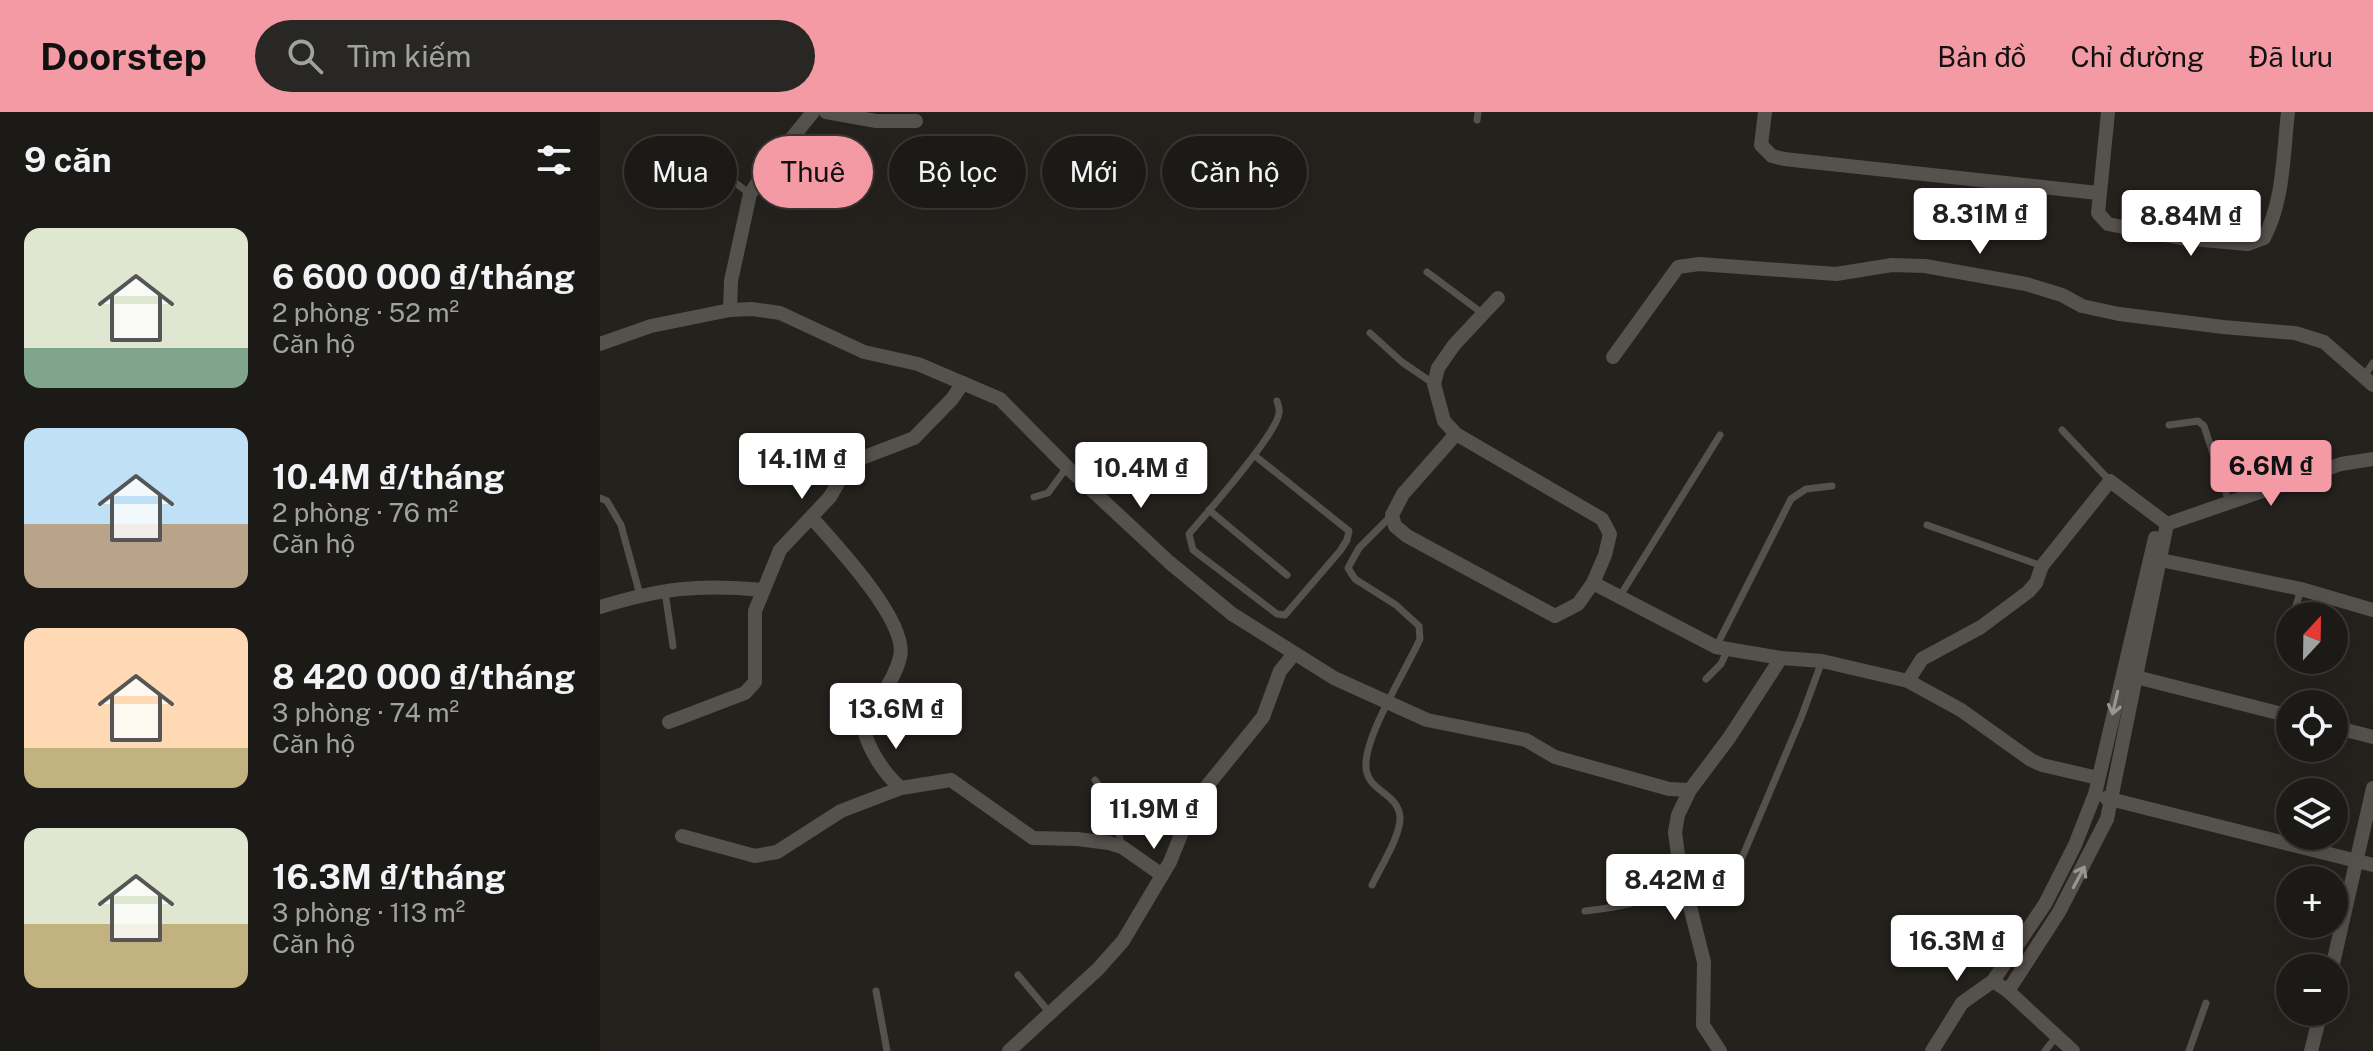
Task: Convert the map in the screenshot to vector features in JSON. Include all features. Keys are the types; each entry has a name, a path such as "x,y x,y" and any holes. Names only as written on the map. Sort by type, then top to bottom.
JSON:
{"street":[{"path":"730,310 731,281 750,194 813,112"},
{"path":"826,112 876,121 916,121"},
{"path":"1765,112 1761,145 1772,156 2098,193"},
{"path":"2108,112 2098,193 2098,213 2108,224 2180,238 2248,244 2264,238 2274,218 2279,201 2288,112"},
{"path":"1613,357 1678,267 1699,264 1836,274 1892,265 1925,266 2026,284 2062,295 2082,306 2119,314 2295,333 2324,342 2370,374"},
{"path":"1456,434 1403,494 1392,515 1395,526 1407,536 1555,616 1578,604 1593,583 1610,534 1602,519 1456,434 1444,421 1434,384 1438,368 1446,357 1498,298"},
{"path":"600,344 651,326 730,310 752,309 780,313 864,352 908,361 963,383 1010,406 1067,467 1232,614 1334,678 1427,720 1526,740 1555,757 1669,789 1690,790"},
{"path":"669,722 745,693 755,682 753,619 780,550 830,497 847,467 854,461 914,438 952,399 963,383"},
{"path":"2164,521 2341,464 2373,459"},
{"path":"1908,681 1922,659 1981,627 2028,592 2036,583 2042,566 2110,481 2164,521"},
{"path":"812,518 867,581 901,641 901,655 892,678 864,729 887,773 901,788"},
{"path":"1932,1051 1962,1003 1993,981 2045,904 2075,845 2095,794 2129,675 2164,521"},
{"path":"2155,559 2301,589 2373,610"},
{"path":"1593,583 1722,648 1822,661 1908,681 1961,710 2031,760 2098,778"},
{"path":"600,607 665,590 715,585 763,590"},
{"path":"1009,1051 1098,969 1123,941 1170,862 1194,802 1263,717 1280,671 1294,654"},
{"path":"1720,1051 1703,1025 1704,962 1679,863 1675,832 1678,815 1690,790 1729,738 1781,658"},
{"path":"2129,675 2276,712"},
{"path":"2008,991 2059,912 2093,848 2113,800 2129,675"},
{"path":"2348,731 2373,737"},
{"path":"682,836 755,856 777,852 841,811 901,788 951,780 1033,838 1077,839 1122,847 1162,875"},
{"path":"2335,954 2373,788"},
{"path":"2095,794 2373,865"},
{"path":"2045,904 2059,912"},
{"path":"1993,981 2073,1051"},
{"path":"2311,1051 2317,1026"}],"lane":[{"path":"737,184 750,194"},
{"path":"1427,272 1484,315"},
{"path":"1370,333 1402,362 1434,384"},
{"path":"1254,455 1349,531 1347,540 1285,615 1277,614 1193,550 1189,534 1254,455 1279,415 1277,401"},
{"path":"2169,425 2198,421 2204,426 2229,502"},
{"path":"2062,430 2110,481"},
{"path":"1619,598 1720,435"},
{"path":"1034,497 1048,493 1067,467"},
{"path":"1706,679 1721,664 1722,648 1791,499 1806,489 1832,486"},
{"path":"600,498 607,501 621,525 640,595"},
{"path":"1209,510 1287,575"},
{"path":"1348,568 1359,548 1392,515"},
{"path":"1927,525 2042,566"},
{"path":"1329,562 1348,568 1355,579 1396,605 1419,626 1420,639 1387,704 1366,763 1369,782 1398,806 1400,820 1372,885"},
{"path":"2297,602 2301,589"},
{"path":"665,590 673,646"},
{"path":"1741,860 1822,661"},
{"path":"1095,780 1114,807 1122,847"},
{"path":"1585,911 1634,902 1662,888 1679,863"},
{"path":"1018,975 1049,1012"},
{"path":"876,991 887,1051"},
{"path":"2189,1051 2206,1003"},
{"path":"2045,1051 2056,1036"}]}
